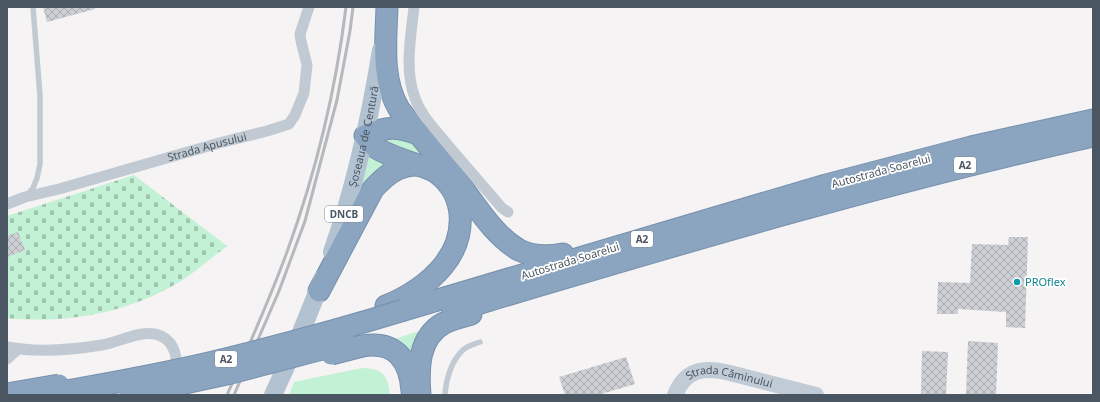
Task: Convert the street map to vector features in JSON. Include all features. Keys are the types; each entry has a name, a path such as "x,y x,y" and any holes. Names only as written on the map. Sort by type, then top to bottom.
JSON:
{"highway":[{"path":"387,7 387,72 393,99 419,134 443,152 498,232 508,242 521,250 540,256 562,254 846,172 880,171"},
{"name":"Autostrada Soarelui","path":"130,395 246,369 335,346 405,311 774,200 999,140 1093,120"},
{"path":"7,394 104,376 232,349 354,317 385,307 405,311 419,289 443,266 453,252 460,226 458,202 452,189 437,173 383,152 373,145 365,136 382,129 390,128 399,128 419,134"},
{"name":"Autostrada Soarelui","path":"45,395 121,382 225,359 982,161 1093,136"},
{"path":"319,291 373,189 382,179 392,172 404,166 417,165"},
{"path":"420,395 419,372 425,343 434,330 446,322 611,272 808,216 839,198"},
{"path":"167,395 362,346 381,345 399,354 403,359 410,373 412,395"}],"main road":[{"name":"Șoseaua de Centură","path":"276,390 319,291 342,223 365,136 376,80 387,7"}],"street":[{"name":"Strada Apusului","path":"7,204 25,197 59,189 289,124 295,115 304,93 307,64 300,41 300,34 309,7"},
{"path":"414,7 410,70 414,97 419,109 443,152 508,212"},
{"path":"7,358 12,348 61,349 102,345 142,334 161,336 168,341 176,353 177,374 171,395"},
{"name":"Strada Căminului","path":"675,395 685,378 697,371 712,370 726,372 816,395"}],"lane":[{"path":"25,197 33,188 40,164 40,96 33,7"},
{"path":"445,395 449,373 462,350 469,345 480,342"}],"green space":[{"path":"376,136 404,136 424,150 423,162"},
{"path":"369,154 394,159 358,212 360,185"},
{"path":"134,175 227,246 181,281 161,292 119,308 97,314 75,317 52,319 7,318 7,216"},
{"path":"421,331 416,358 388,341"},
{"path":"362,368 379,371 383,374 387,382 390,395 289,395 294,382"}],"building":[{"path":"43,7 95,7 95,9 47,22"},
{"path":"18,232 25,250 7,257 7,236"},
{"path":"1009,237 1028,237 1025,328 1006,327 1006,312 958,309 958,314 937,314 938,282 970,283 972,244 1008,245"},
{"path":"968,341 998,343 996,395 966,395"},
{"path":"922,351 948,352 946,395 921,395"},
{"path":"626,357 635,384 598,395 565,395 559,377"}],"railway":[{"path":"227,395 280,270 307,193 330,100 342,38 346,7"},
{"path":"234,395 279,291 305,221 337,100 353,7"}],"place":[{"name":"PROflex","path":"1017,282"}]}
